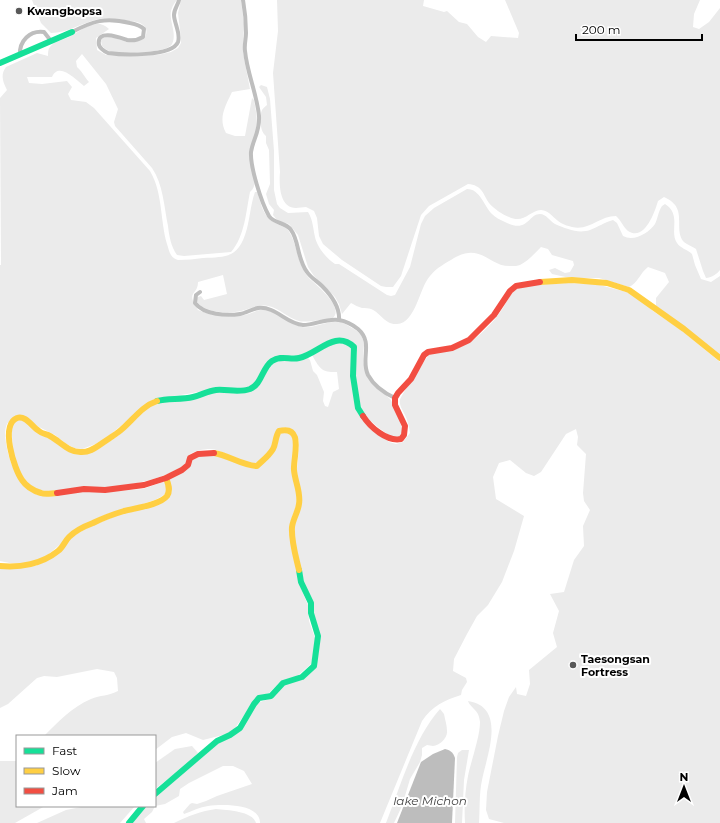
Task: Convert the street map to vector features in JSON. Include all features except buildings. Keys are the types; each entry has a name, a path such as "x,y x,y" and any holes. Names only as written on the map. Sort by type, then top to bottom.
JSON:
{"street":[{"path":"0,64 87,24 101,20 111,20 133,24 144,29 143,37 139,40 107,35 101,37 99,41 100,48 108,53 158,53 175,47 178,43 178,35 174,14 179,0"},
{"path":"243,0 246,35 245,50 259,118 258,131 251,152 256,180 269,216 273,221 288,226 291,229 294,234 301,261 306,271 322,286 334,301 340,314 339,320"},
{"path":"20,55 19,50 22,41 32,33 40,31 44,32 51,41"},
{"path":"156,793 218,741 240,728 259,698 271,696 282,683 302,677 314,666 318,636 311,613 311,604 301,582 293,542 292,527 299,505 300,494 294,470 296,439 287,430 279,431 276,436 273,449 262,462 256,466 250,466 223,455 206,451 190,458 185,468 166,478 144,485 118,489 84,489 40,494 30,489 19,476 14,464 9,445 8,433 10,426 16,418 23,418 40,432 54,438 65,448 76,452 86,452 97,448 119,432 146,406 153,402 190,397 213,390 234,392 250,389 258,384 266,367 273,360 280,357 299,358 322,346 337,341 349,342 354,347 353,373 358,403 363,418 374,428 395,440 401,439 405,430 395,398 399,391 410,382 424,355 428,352 452,348 469,340 494,315 510,291 516,286 531,283 572,280 608,283 629,290 684,329 720,358"},
{"path":"200,292 196,295 195,303 200,309 209,312 220,314 240,314 257,308 267,308 300,325 307,325 327,320 339,320 356,328 364,334 366,340 366,367 368,374 383,392 395,398"},
{"path":"0,566 8,568 22,567 32,564 48,557 58,550 69,537 84,527 119,513 159,501 168,493 169,487 166,478"},
{"path":"129,823 142,807"}],"shaded area":[{"path":"32,0 177,0 171,12 174,40 169,47 154,51 134,53 112,52 102,46 102,38 144,39 146,35 146,28 140,23 134,21 103,19 95,20 63,32 51,33 41,23"},
{"path":"181,0 241,0 244,24 243,53 250,89 232,92 223,112 223,122 226,133 235,136 245,136 252,98 254,100 257,128 250,155 255,181 253,189 250,192 242,231 236,246 231,252 184,256 177,255 171,241 163,196 156,174 115,126 114,122 118,109 106,84 82,54 76,61 77,67 89,82 84,86 68,73 63,71 55,73 52,77 27,77 29,83 42,84 67,81 72,87 68,94 71,100 86,102 94,108 150,171 157,188 167,244 173,258 185,260 218,257 229,255 234,252 242,243 248,224 253,197 255,192 257,192 266,215 272,221 288,230 294,241 299,260 305,272 333,303 335,314 332,319 302,321 295,320 268,306 258,306 241,311 230,312 216,312 204,308 196,300 198,297 201,296 204,300 227,294 223,275 198,282 192,296 194,304 198,310 203,312 227,316 245,315 260,310 266,310 302,327 311,327 336,322 346,324 359,333 362,337 364,342 364,365 376,386 391,400 403,431 399,437 390,436 366,417 362,410 358,394 355,373 357,351 342,339 299,355 276,357 256,384 248,388 203,391 154,399 101,442 82,449 74,448 55,435 37,426 14,418 9,421 5,431 8,455 16,473 37,495 84,491 143,489 163,482 166,483 166,493 153,501 100,517 75,533 47,555 36,561 18,564 0,561 0,98 7,90 3,81 3,73 6,67 37,53 48,56 48,51 54,43 94,24 104,25 109,29 96,38 97,50 106,55 158,55 171,52 178,48 181,43 178,13"},
{"path":"277,0 424,0 423,6 444,12 447,11 459,22 467,24 478,37 486,42 491,36 518,38 519,33 505,0 700,0 694,14 693,27 699,29 709,22 720,8 720,270 714,276 706,278 696,249 684,242 680,236 679,218 676,207 672,201 664,197 658,201 652,218 644,229 634,233 628,231 616,216 604,218 584,227 578,228 562,224 544,210 537,211 523,218 514,219 504,215 489,203 479,188 468,184 429,206 421,215 401,276 393,287 381,286 342,260 323,244 319,236 317,218 314,211 306,207 290,207 283,200 280,188 273,73 278,31"},
{"path":"261,85 267,87 270,99 274,151 274,190 277,204 288,213 308,212 312,221 316,241 326,256 335,264 339,264 387,295 395,295 410,267 421,224 425,216 434,208 467,189 479,195 492,214 513,225 523,225 536,215 542,214 555,224 568,229 586,231 613,220 617,223 623,236 627,238 641,236 649,231 655,224 662,206 665,204 673,213 674,233 677,243 692,254 701,279 711,282 720,276 720,355 656,306 656,298 669,282 665,273 648,267 635,283 629,287 599,278 570,278 552,274 549,270 555,268 565,273 570,272 574,265 573,261 552,255 548,249 541,247 526,261 517,266 503,265 484,256 471,253 454,258 432,273 426,281 413,312 409,318 403,322 397,324 389,323 371,309 361,308 351,303 342,314 335,297 314,276 308,267 298,235 289,224 278,221 273,215 274,210 269,204 266,194 270,184 269,150 266,143 266,136 261,128 260,120 262,110 267,105 266,97 259,87"},
{"path":"541,284 596,284 630,293 639,298 653,311 681,330 720,362 720,823 504,823 489,819 486,810 487,792 504,711 509,697 516,687 517,694 526,696 530,684 529,670 557,647 553,633 559,611 550,594 564,592 574,560 584,546 583,526 590,510 584,501 583,493 586,454 577,445 578,437 576,429 566,434 541,472 534,476 526,473 510,460 499,463 493,477 496,499 524,516 514,551 502,582 488,605 477,616 454,659 453,671 466,678 467,682 461,695 439,704 430,711 422,721 380,823 260,823 258,816 254,812 247,808 231,805 214,805 196,809 184,814 183,812 192,803 197,804 252,784 244,771 233,766 223,766 189,783 180,789 179,796 165,804 156,806 156,795 204,756 216,744 237,733 255,705 272,698 285,684 304,678 316,668 320,641 295,543 294,527 298,516 297,469 299,440 284,427 268,452 260,461 256,463 246,462 215,450 205,449 196,451 189,455 185,465 180,469 151,480 107,488 47,492 31,486 19,472 13,454 11,428 16,420 23,420 72,452 103,446 118,436 152,404 208,393 250,391 275,362 307,357 310,360 313,371 317,375 324,392 323,401 325,406 328,407 333,392 339,389 337,372 327,371 321,368 312,355 332,345 342,343 352,346 355,404 376,431 389,442 396,444 403,442 410,433 400,400 430,354 455,349 468,343 494,321 510,296 517,289"},
{"path":"285,431 291,435 293,439 297,496 296,506 290,523 298,577 301,589 308,605 309,621 316,641 311,664 295,678 279,683 269,693 258,696 235,728 227,734 203,740 186,733 172,737 156,749 156,735 45,735 66,715 84,702 118,691 117,678 114,672 97,669 57,677 44,676 37,678 8,704 0,708 0,567 36,566 72,537 89,527 121,514 165,500 169,478 192,459 209,453 257,467 281,432"},
{"path":"468,701 480,705 487,712 491,722 492,733 480,791 479,823 465,823 467,782 479,735 480,722 477,712"},
{"path":"440,709 444,714 447,729 446,736 443,741 436,746 427,745 422,748 420,762 410,779 402,806 394,823 386,823 408,763 422,735"},
{"path":"192,746 198,753 186,765 156,788 156,762 175,749"},
{"path":"462,750 469,750 464,780 462,823 455,823 457,757 458,753"},
{"path":"0,761 16,761 16,807 43,807 15,823 0,823"},
{"path":"81,807 134,807 120,823 37,823 66,810"},
{"path":"144,807 154,807 152,812 144,819 146,823 131,823"},
{"path":"216,809 245,814 254,819 256,823 174,823 195,814"}],"water":[{"name":"lake Michon","path":"445,749 451,752 455,758 452,823 397,823 421,762 433,754"}],"traffic: fast":[{"path":"0,63 72,32"},
{"path":"157,401 188,398 216,390 242,391 250,389 257,384 266,368 275,359 299,358 306,356 326,344 340,341 347,342 354,347 353,376 358,408 363,416"},
{"path":"156,793 217,741 240,728 259,698 271,696 283,683 302,677 314,666 318,636 311,613 311,603 301,582 299,570"},
{"path":"129,823 142,807"}],"traffic: slow":[{"path":"540,282 572,280 607,283 629,290 684,329 720,358"},
{"path":"57,493 45,494 38,492 33,490 22,480 15,467 10,448 9,429 12,422 17,418 23,418 40,432 50,436 69,449 77,452 85,452 90,451 116,434 142,410 157,401"},
{"path":"214,453 252,466 257,466 273,449 279,431 287,430 295,437 294,470 299,491 299,500 292,527 292,538 299,570"},
{"path":"0,566 23,566 38,562 58,551 69,537 83,527 116,513 159,502 167,496 169,491 166,478"}],"traffic: jam":[{"path":"363,416 379,433 390,438 401,439 404,435 405,426 395,405 395,398 411,379 424,355 428,352 452,348 469,340 494,315 510,291 516,286 540,282"},
{"path":"57,493 84,489 105,490 144,485 166,478 182,470 188,465 190,458 198,454 214,453"}],"place":[{"name":"Kwangbopsa","path":"19,11"},
{"name":"Taesongsan Fortress","path":"573,665"}]}
